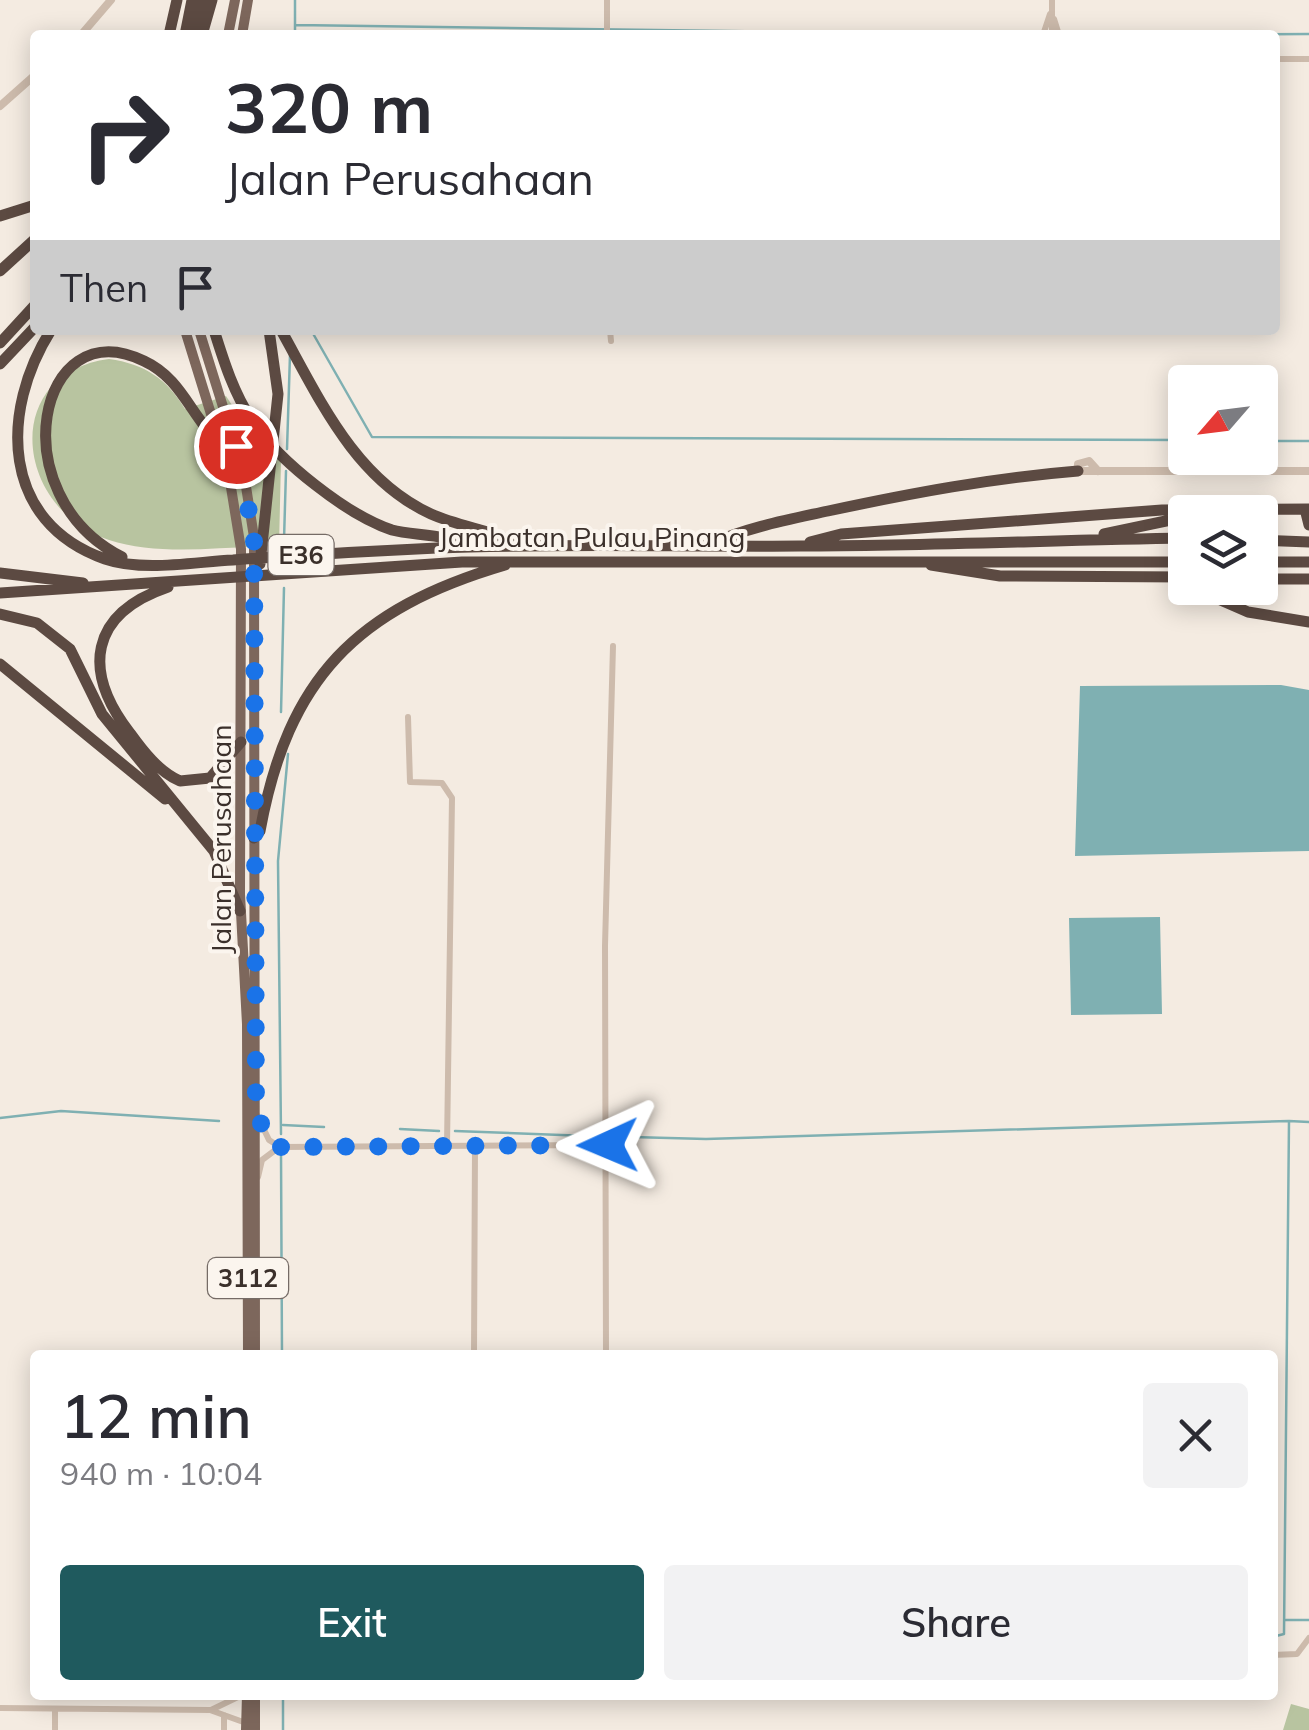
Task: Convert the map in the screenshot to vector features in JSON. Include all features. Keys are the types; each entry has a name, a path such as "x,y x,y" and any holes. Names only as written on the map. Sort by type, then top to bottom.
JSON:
{"highway":[{"path":"170,30 177,0"},
{"path":"186,30 192,0"},
{"path":"195,30 202,0"},
{"path":"203,30 212,0"},
{"path":"0,216 30,207"},
{"path":"0,271 30,244"},
{"path":"0,343 30,310"},
{"path":"0,364 30,332"},
{"path":"47,335 30,359 17,394 12,439 20,478 41,515 66,538 102,558 137,562"},
{"path":"216,335 244,409 280,452 366,519 406,534 454,539 465,547"},
{"path":"255,580 278,394 270,335"},
{"path":"285,335 344,438 374,474 415,506 523,546"},
{"path":"137,562 91,543 56,514 29,468 28,418 36,398 55,375 100,354 144,361 188,398 220,444"},
{"path":"706,546 754,526 916,490 992,478 1078,471"},
{"name":"Jambatan Pulau Pinang","path":"796,546 841,534 1090,514 1308,515"},
{"path":"1278,514 1308,515"},
{"path":"1090,538 1168,520"},
{"name":"Jambatan Pulau Pinang","path":"137,562 465,547 796,546 1168,538"},
{"path":"1278,541 1309,542"},
{"path":"254,838 260,831 270,777 286,732 311,688 337,657 379,621 426,593 518,561"},
{"name":"Jambatan Pulau Pinang","path":"0,593 112,588 340,567 518,561 1168,562"},
{"path":"912,561 1000,576 1168,578"},
{"path":"1278,562 1309,562"},
{"path":"0,574 112,588"},
{"path":"1278,579 1309,580"},
{"path":"181,582 138,600 110,625 98,663 104,690 134,740 176,779 195,783 210,778 242,737"},
{"path":"1232,605 1248,612 1309,622"},
{"path":"0,614 28,619 64,642 80,664 102,714 220,861 240,911"},
{"path":"0,664 181,810"}],"main road":[{"path":"229,30 234,0"},
{"path":"243,30 248,0"},
{"name":"Jalan Perusahaan","path":"187,335 235,499 241,549 240,911 247,1038 248,1350"},
{"name":"Jalan Perusahaan","path":"201,335 249,498 255,580 256,1350"},
{"path":"245,1700 249,1728"},
{"path":"249,1728 254,1700"}],"street":[{"path":"85,30 111,0"},
{"path":"608,0 608,30"},
{"path":"1044,30 1052,4"},
{"path":"1052,4 1055,30"},
{"path":"1280,59 1309,60"},
{"path":"0,106 30,79"},
{"path":"610,335 610,341"},
{"path":"1078,471 1309,471"},
{"path":"606,1350 605,946 613,646"},
{"path":"408,716 410,782 442,783 452,798 448,1146"},
{"path":"256,1113 269,1140 280,1147 608,1145"},
{"path":"474,1350 475,1146"},
{"path":"256,1181 262,1160 280,1147"},
{"path":"1278,1655 1297,1654 1309,1638"},
{"path":"210,1710 233,1700"},
{"path":"0,1708 210,1710 249,1728"},
{"path":"55,1730 56,1708"},
{"path":"224,1715 224,1730"}],"green space":[{"path":"109,359 154,375 171,389 185,409 226,396 253,437 281,462 279,546 171,549 129,545 77,524 54,501 39,473 32,443 36,414 50,389 74,370"},
{"path":"1291,1704 1309,1709 1309,1730 1283,1730"}],"water":[{"path":"1281,685 1309,690 1309,851 1075,856 1080,686"},
{"path":"1160,917 1162,1014 1071,1015 1069,918"}],"waterway":[{"path":"295,0 295,30"},
{"path":"296,25 661,30"},
{"path":"1280,34 1309,34"},
{"path":"314,335 372,437 1168,440"},
{"path":"287,449 290,355"},
{"path":"1278,441 1309,441"},
{"path":"284,540 286,471"},
{"path":"281,712 284,588"},
{"path":"281,1134 278,861 288,754"},
{"path":"0,1118 61,1111 219,1121"},
{"path":"632,1137 706,1139 1289,1121"},
{"path":"1278,1636 1284,1634 1289,1121 1309,1122"},
{"path":"283,1125 324,1127"},
{"path":"400,1129 439,1131"},
{"path":"455,1131 588,1136"},
{"path":"281,1153 282,1350"},
{"path":"1286,1620 1309,1620"},
{"path":"283,1700 283,1730"}],"route":[{"path":"236,446 254,537 256,1113 263,1131 280,1147 608,1145"}]}
